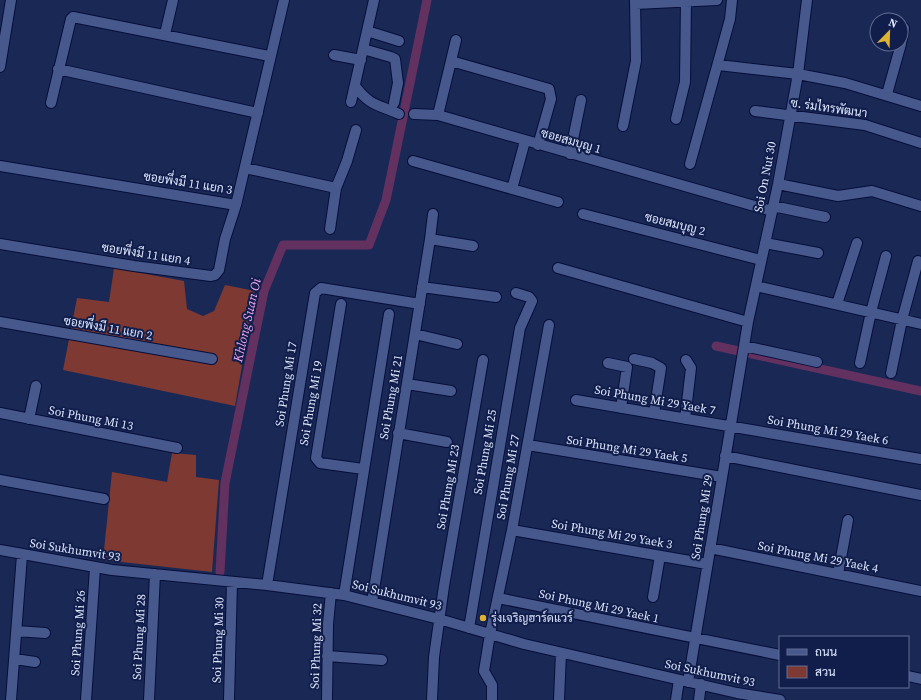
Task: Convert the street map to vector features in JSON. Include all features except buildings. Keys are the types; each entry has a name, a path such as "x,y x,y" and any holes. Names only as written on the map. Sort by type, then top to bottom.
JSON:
{"street":[{"path":"0,67 4,11 11,0"},
{"path":"165,34 174,0"},
{"name":"ซอยพึ่งมี 11 แยก 3","path":"0,166 236,205 283,0"},
{"path":"351,102 374,0"},
{"path":"623,126 636,61 635,2 718,0"},
{"path":"690,164 730,19 732,0"},
{"name":"Soi On Nut 30","path":"743,350 778,184 798,74 806,0"},
{"path":"676,119 685,82 686,1"},
{"path":"51,103 58,69 73,17 165,34 269,56"},
{"path":"367,31 399,41"},
{"path":"438,115 456,40"},
{"path":"363,49 395,59 398,83 394,102"},
{"path":"887,94 899,52"},
{"path":"334,54 361,60"},
{"path":"451,61 549,89 551,99 538,145"},
{"path":"718,65 798,74 845,83 887,94 921,106"},
{"path":"58,69 258,113"},
{"path":"355,86 363,97 374,105 399,114"},
{"path":"570,154 581,100"},
{"name":"ซ. ร่มไทรพัฒนา","path":"755,111 865,125 921,143"},
{"name":"ซอยสมบุญ 1","path":"414,114 438,115 570,154 772,208 825,217"},
{"path":"330,229 336,188 347,161 356,130"},
{"path":"512,189 526,141"},
{"path":"413,161 558,202"},
{"path":"245,168 336,188"},
{"path":"778,184 838,196 872,191 921,206"},
{"name":"ซอยพึ่งมี 11 แยก 4","path":"0,244 134,266 212,276 216,275 219,270 225,239 236,205"},
{"name":"Soi Phung Mi 21","path":"372,602 433,214"},
{"name":"ซอยสมบุญ 2","path":"583,214 761,260"},
{"path":"430,239 474,246"},
{"path":"765,243 818,253"},
{"path":"837,304 857,243"},
{"path":"860,363 871,312 886,256"},
{"path":"891,373 902,320 918,261"},
{"path":"558,268 748,322"},
{"path":"756,286 921,324"},
{"path":"422,287 496,298"},
{"name":"Soi Phung Mi 17","path":"267,585 315,293 321,288 420,304"},
{"name":"Soi Phung Mi 25","path":"469,628 520,328 532,300 529,297 516,293"},
{"name":"Soi Phung Mi 19","path":"341,304 316,458 320,463 363,469"},
{"path":"344,595 389,314"},
{"name":"ซอยพึ่งมี 11 แยก 2","path":"0,322 212,359"},
{"name":"Soi Phung Mi 27","path":"492,700 492,685 484,671 528,445 549,325"},
{"path":"415,334 457,344"},
{"path":"743,350 817,362"},
{"name":"Soi Phung Mi 29","path":"676,700 695,639 743,350"},
{"path":"634,359 652,363 661,368 654,413"},
{"name":"Soi Phung Mi 23","path":"432,700 433,668 439,619 483,360"},
{"path":"685,419 691,368 686,360"},
{"path":"608,363 627,367 621,408"},
{"path":"407,384 451,391"},
{"path":"29,419 36,386"},
{"name":"Soi Phung Mi 29 Yaek 7","path":"576,400 730,427"},
{"name":"Soi Phung Mi 13","path":"0,413 177,448"},
{"name":"Soi Phung Mi 29 Yaek 6","path":"730,427 921,459"},
{"path":"398,432 447,442"},
{"name":"Soi Phung Mi 29 Yaek 5","path":"528,445 722,477"},
{"path":"725,456 921,495"},
{"path":"0,480 104,499"},
{"path":"838,574 848,520"},
{"name":"Soi Phung Mi 29 Yaek 3","path":"512,530 707,564"},
{"name":"Soi Phung Mi 29 Yaek 4","path":"710,548 921,591"},
{"name":"Soi Sukhumvit 93","path":"0,550 95,568 267,585 344,595 439,619 561,653 701,684 736,696 780,700"},
{"path":"11,700 22,554"},
{"path":"653,597 660,556"},
{"name":"Soi Phung Mi 26","path":"86,700 95,568"},
{"name":"Soi Phung Mi 28","path":"149,700 155,574"},
{"name":"Soi Phung Mi 30","path":"229,700 232,582"},
{"name":"Soi Phung Mi 32","path":"327,700 328,624 331,593"},
{"name":"Soi Phung Mi 29 Yaek 1","path":"498,598 779,655"},
{"path":"17,631 45,633"},
{"path":"559,700 561,653"},
{"path":"327,656 382,660"},
{"path":"15,659 35,662"},
{"path":"909,676 921,678"},
{"path":"699,700 701,684"}],"green space":[{"path":"114,268 184,281 187,309 203,316 214,311 225,285 255,291 235,406 63,370 77,298 109,302"},
{"path":"172,453 196,455 196,477 219,480 212,572 103,560 112,472 167,482"}],"waterway":[{"name":"Khlong Suan Oi","path":"220,572 225,483 264,291 283,245 369,245 386,200 427,0"},
{"path":"716,346 921,391"}],"place":[{"name":"รุ่งเจริญฮาร์ดแวร์","path":"483,618"}]}
